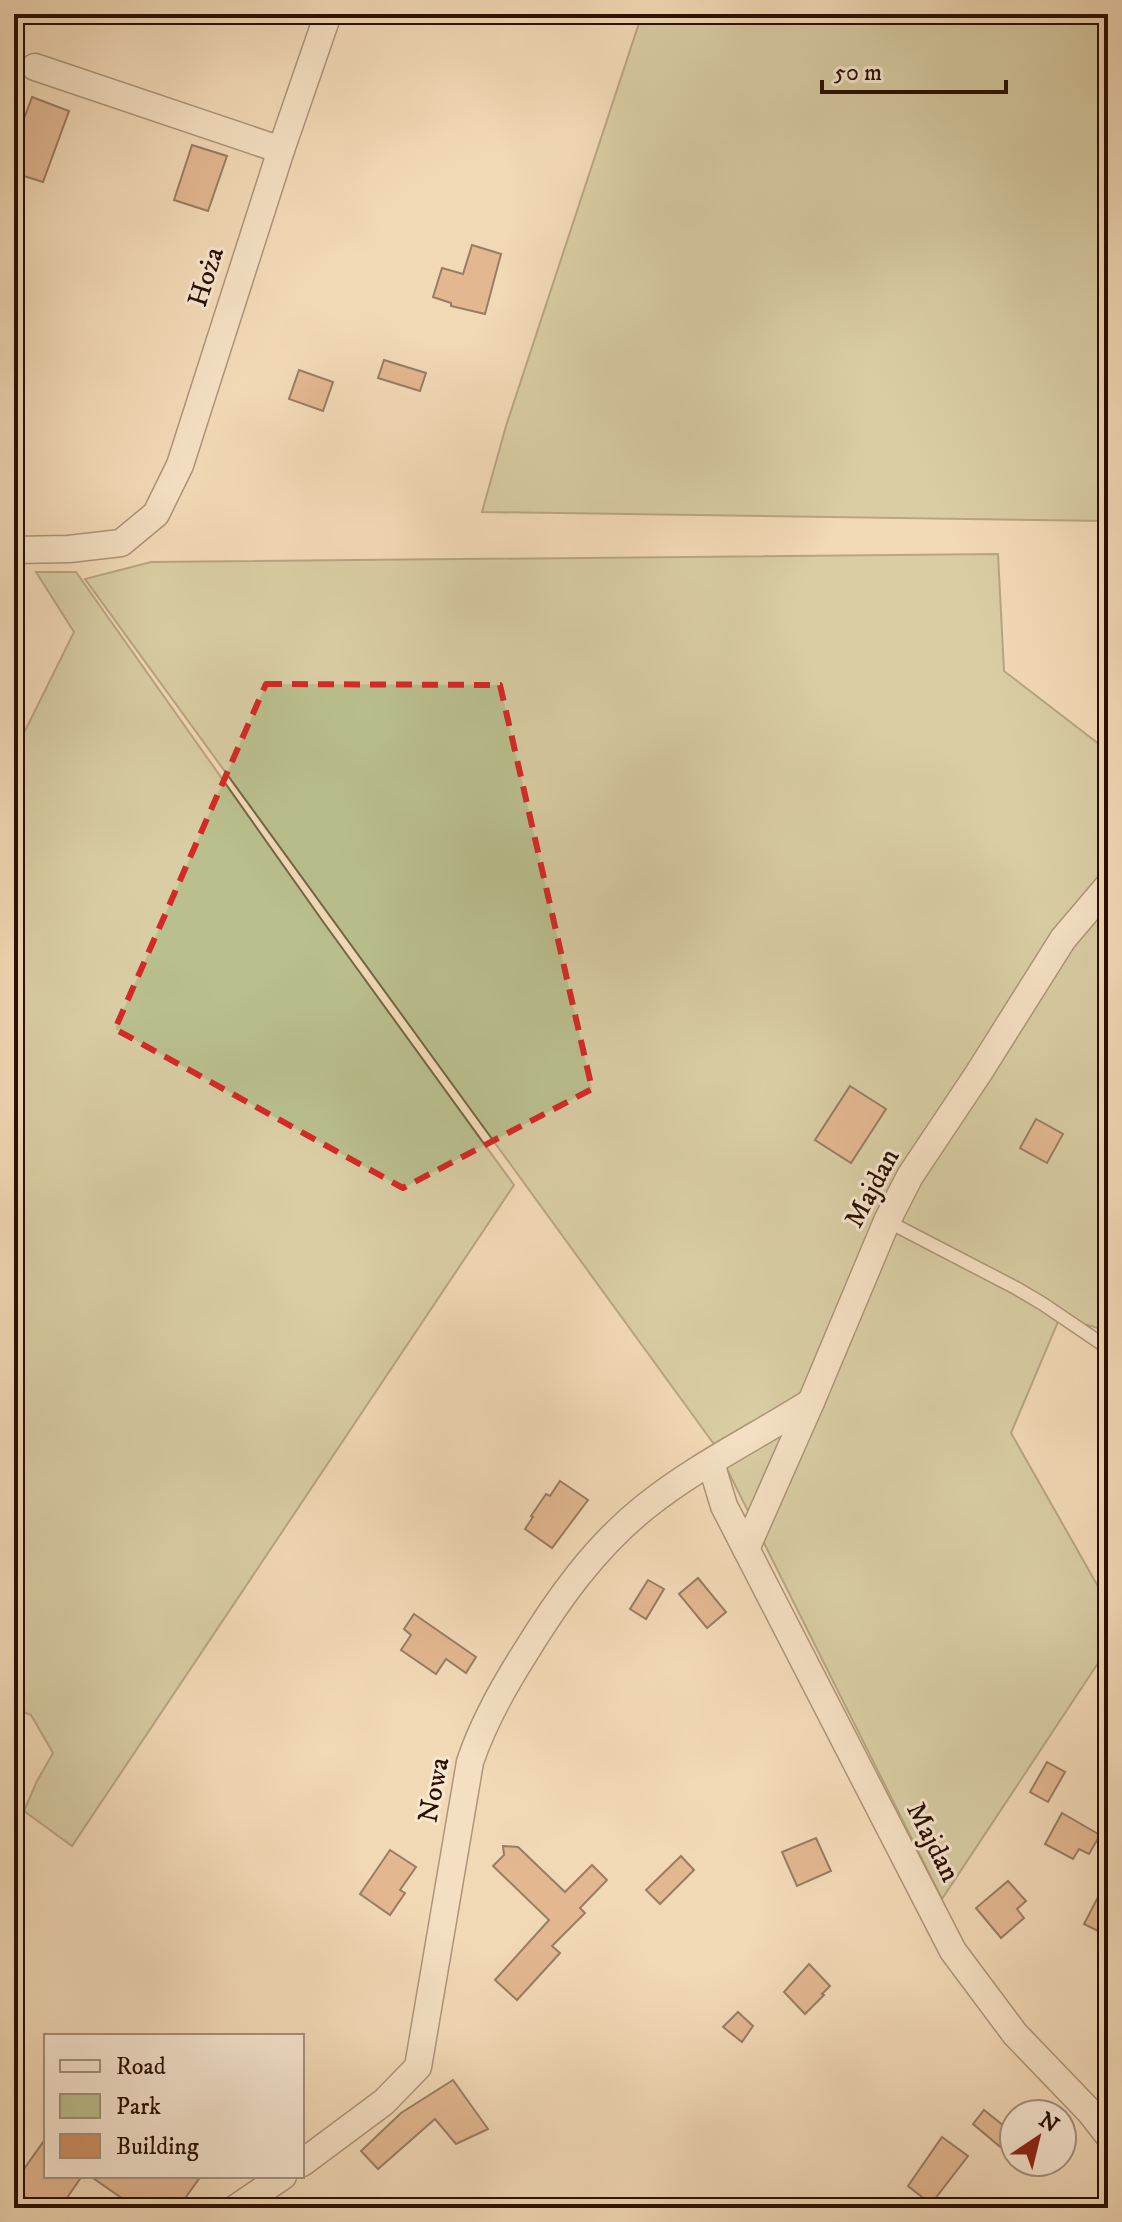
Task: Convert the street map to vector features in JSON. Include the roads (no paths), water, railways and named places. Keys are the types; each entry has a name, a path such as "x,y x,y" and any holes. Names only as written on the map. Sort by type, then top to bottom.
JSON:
{"street":[{"name":"Hoża","path":"14,550 69,549 121,543 156,514 180,465 328,14"},
{"path":"35,67 281,150"},
{"name":"Majdan","path":"746,1549 887,1221 910,1176 1063,939 1108,886"},
{"name":"Nowa","path":"304,2162 384,2102 418,2067 470,1762 480,1730 495,1701 552,1610 604,1546 644,1508 685,1478 811,1402"},
{"name":"Majdan","path":"711,1463 724,1506 953,1951 1015,2034 1108,2135"},
{"path":"236,2208 280,2178"}],"lane":[{"path":"887,1221 1043,1304 1108,1348"}]}
